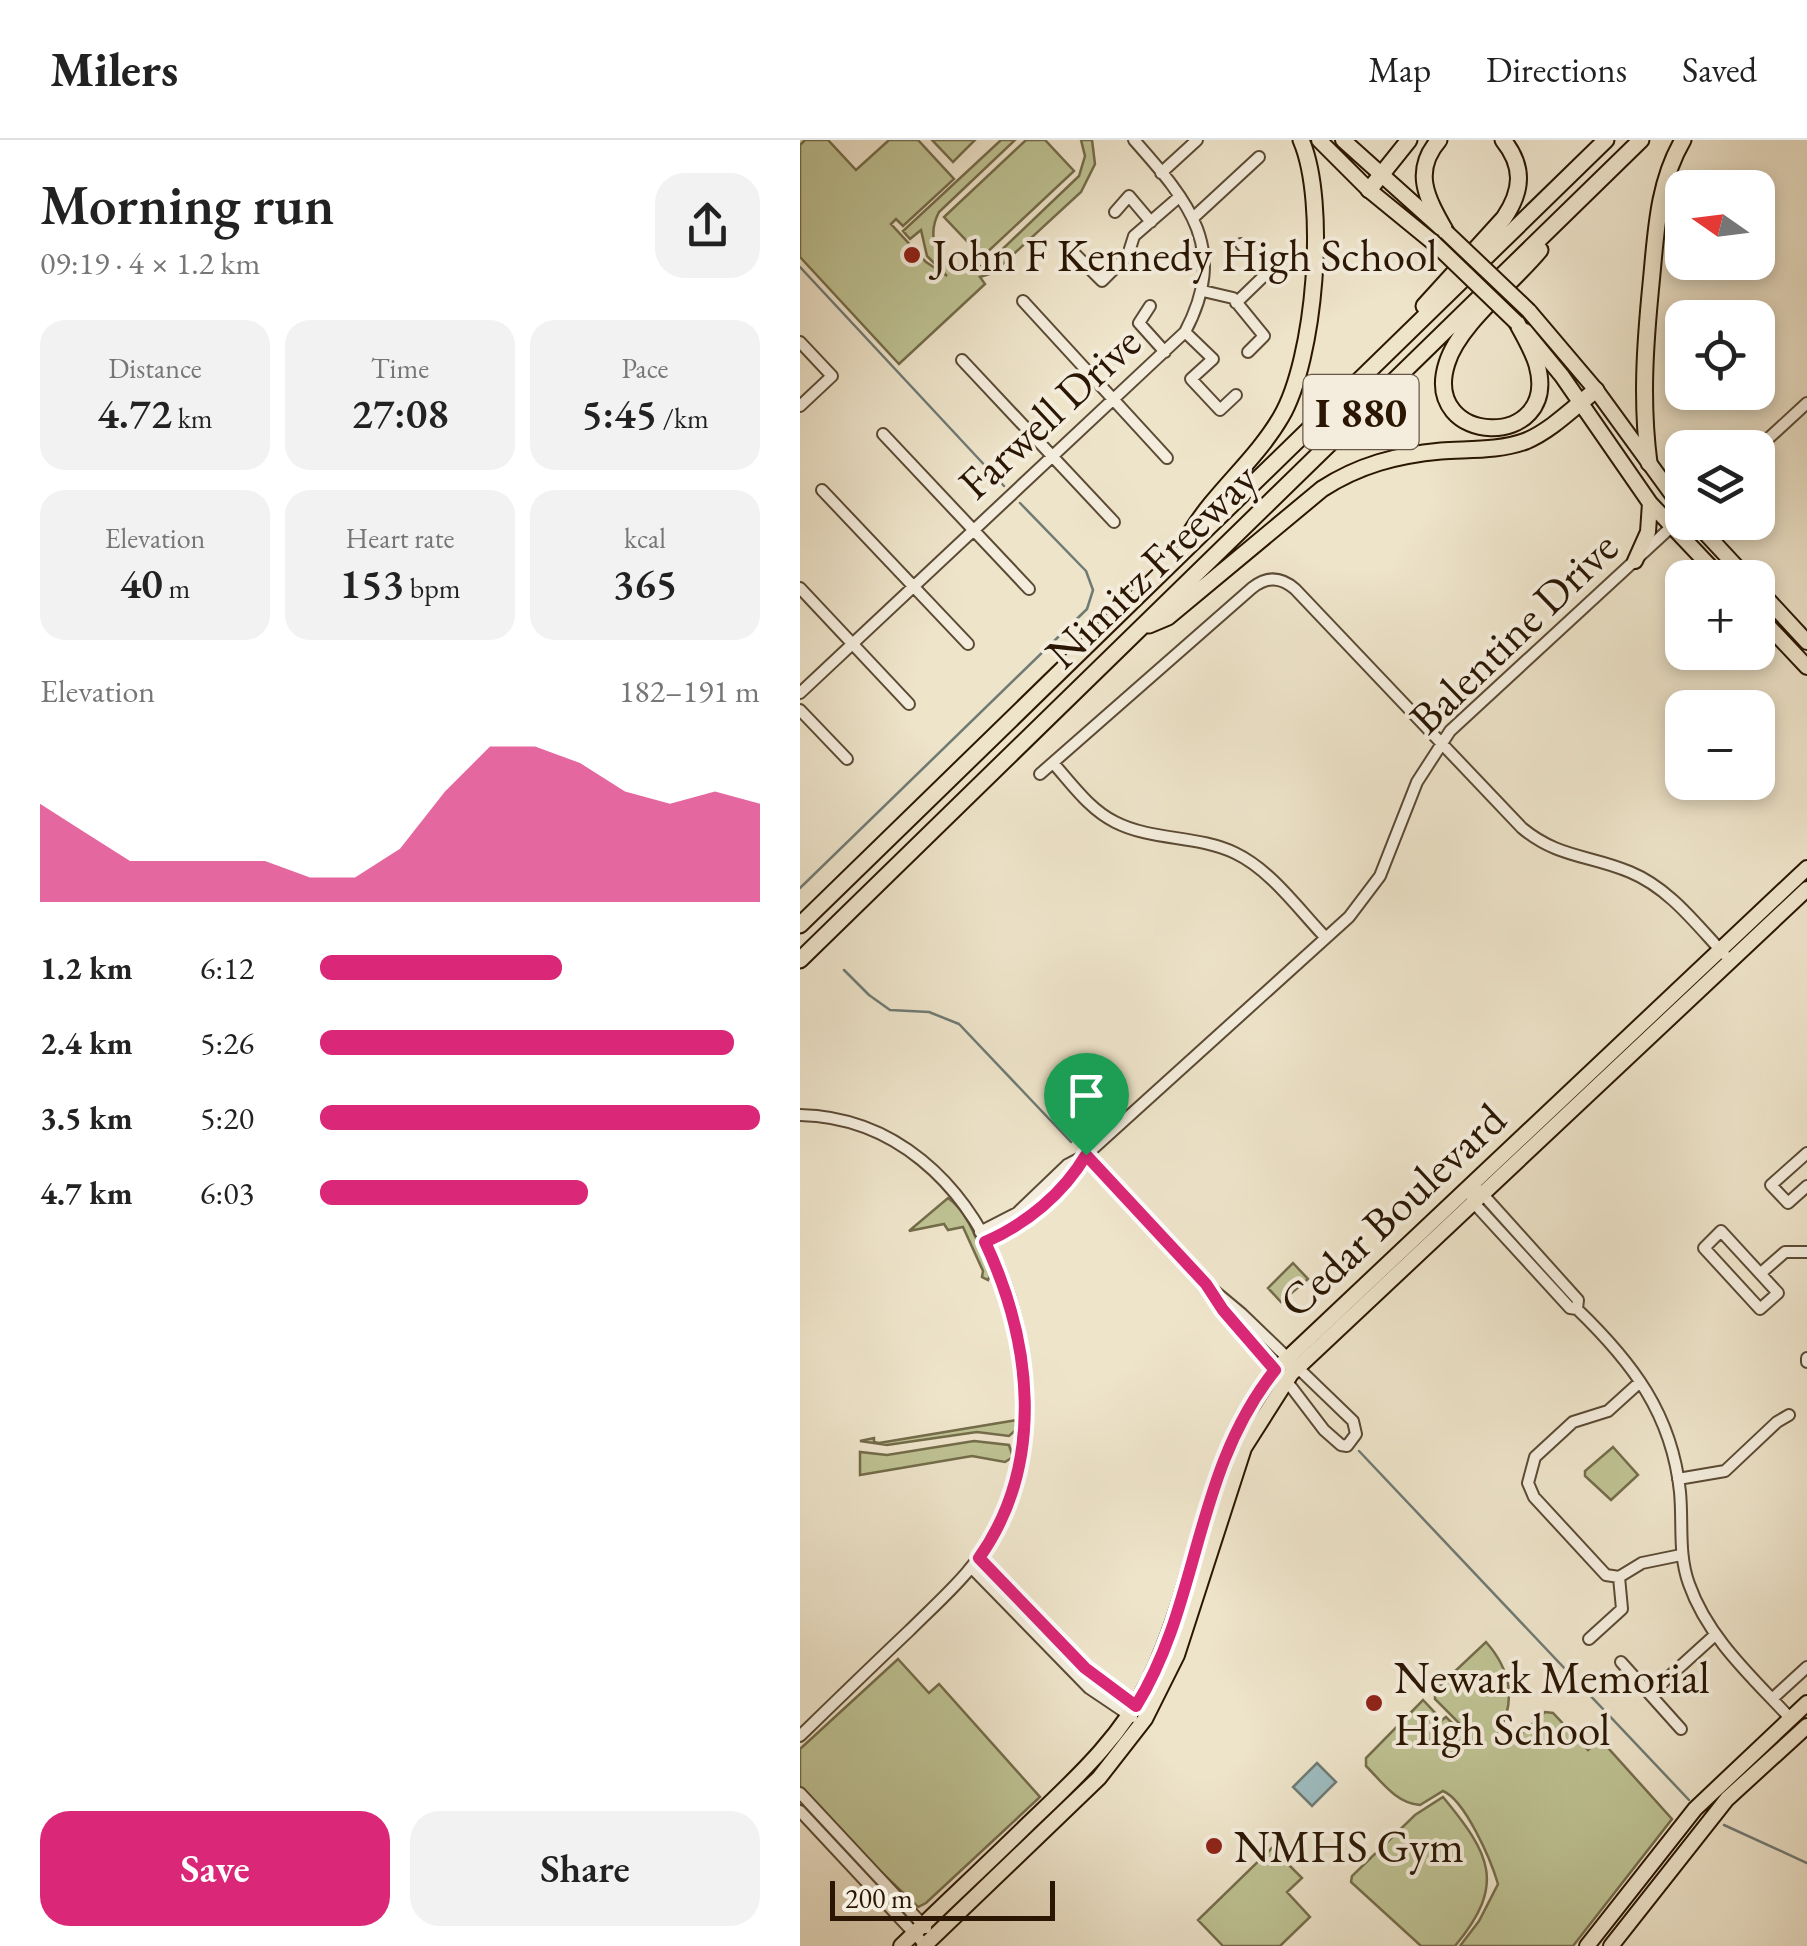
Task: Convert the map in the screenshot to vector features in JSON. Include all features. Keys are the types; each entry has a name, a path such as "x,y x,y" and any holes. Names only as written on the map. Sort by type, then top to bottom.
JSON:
{"highway":[{"path":"1175,557 1197,522 1280,418 1300,375 1310,324 1315,212 1314,182 1301,140"},
{"path":"1370,190 1410,140"},
{"path":"1439,140 1430,150 1423,183 1440,238"},
{"path":"1388,354 1442,283 1504,218 1515,201 1520,169 1514,153 1502,140"},
{"name":"Nimitz Freeway","path":"800,925 1606,140"},
{"name":"Nimitz Freeway","path":"800,960 1640,140"},
{"path":"1649,463 1642,378 1656,225 1662,190 1683,140"},
{"path":"1523,317 1537,364 1538,396 1530,412 1516,424 1500,430 1470,424 1455,414 1446,398 1444,381 1452,354 1467,330 1585,194"},
{"path":"1138,630 1168,617 1340,477 1401,456 1511,446 1541,433 1596,390"}],"main road":[{"path":"1319,140 1370,190 1440,238"},
{"path":"1343,140 1596,390 1665,485"},
{"path":"1523,317 1650,504 1665,514"},
{"path":"1635,561 1648,532 1650,504"},
{"path":"1691,540 1707,560"},
{"path":"1712,540 1730,560"},
{"path":"1775,607 1807,642"},
{"path":"1775,633 1807,668"},
{"name":"Cedar Boulevard","path":"1292,1362 1478,1197 1725,955 1807,868"},
{"name":"Cedar Boulevard","path":"901,1946 924,1937 1098,1778 1177,1655 1244,1448 1280,1375 1470,1185 1725,955 1807,888"},
{"path":"1586,1946 1694,1809 1807,1703"},
{"path":"1747,1779 1748,1768 1784,1735 1790,1718"},
{"path":"1611,1946 1708,1821 1747,1779 1807,1726"}],"street":[{"name":"Farwell Drive","path":"800,693 1185,332 1203,291 1203,244 1193,218 1134,140"},
{"path":"1161,173 1197,140"},
{"path":"1193,218 1258,157"},
{"path":"1115,212 1129,196 1151,222"},
{"path":"1075,254 1102,281 1128,255 1134,236 1179,197"},
{"path":"1236,303 1267,273 1241,244"},
{"path":"1203,291 1232,298 1264,336 1248,352"},
{"path":"1022,302 1167,458"},
{"path":"1150,306 1140,323 1165,352"},
{"path":"1185,332 1212,359 1191,379 1220,410 1236,395"},
{"path":"800,342 832,376 800,406"},
{"path":"962,360 1114,522"},
{"path":"1775,432 1807,403"},
{"path":"883,434 1029,589"},
{"path":"822,490 968,644"},
{"name":"Balentine Drive","path":"983,1237 1024,1222 1075,1174 1086,1155 1359,905 1380,876 1417,782 1440,744 1460,720 1665,533"},
{"path":"1040,774 1252,588 1271,579 1283,581 1295,589 1532,837 1567,855 1641,876 1674,901 1725,955"},
{"path":"800,588 909,704"},
{"path":"800,710 846,760"},
{"path":"1053,763 1088,802 1114,822 1221,848 1248,860 1326,938"},
{"path":"800,1116 859,1124 908,1148 951,1186 983,1237 1014,1316 1024,1372 1025,1426 1012,1494 976,1563 800,1736"},
{"path":"1807,1153 1771,1184 1788,1203 1807,1187"},
{"path":"1086,1155 1206,1284 1352,1421 1357,1427 1347,1446 1335,1440 1223,1310 1206,1284"},
{"path":"1470,1185 1570,1308 1577,1309 1607,1338 1661,1413 1678,1479 1682,1555 1688,1582 1715,1636 1790,1718"},
{"path":"1721,1231 1761,1274 1778,1294 1760,1309 1704,1248 1721,1231"},
{"path":"1761,1274 1786,1252 1807,1252"},
{"path":"1640,1382 1608,1411 1573,1422 1535,1457 1528,1483 1534,1496 1606,1575 1618,1577 1642,1564 1682,1555"},
{"path":"1678,1479 1726,1471 1788,1415"},
{"path":"976,1563 1139,1714"},
{"path":"1590,1639 1622,1609 1618,1577"},
{"path":"1650,1694 1715,1636"},
{"path":"1620,1662 1681,1729"},
{"path":"1772,1699 1807,1667"},
{"path":"800,1793 924,1937"},
{"path":"800,1810 924,1937"}],"green space":[{"name":"John F Kennedy High School","path":"805,140 828,140 856,170 889,140 918,140 954,179 903,226 896,219 891,224 926,262 947,276 927,256 921,230 910,239 903,231 1001,140 1015,140 939,212 934,225 937,249 943,258 962,268 988,263 1079,176 1085,156 1081,140 1092,140 1095,164 1081,192 993,273 980,277 985,284 899,364 800,257 800,145"},
{"path":"932,140 975,140 953,162"},
{"path":"1026,140 1045,140 1074,171 982,257 944,217"},
{"path":"948,1198 974,1233 991,1274 988,1280 982,1277 983,1271 963,1227 948,1230 944,1224 909,1231"},
{"path":"1293,1263 1308,1279 1281,1302 1268,1288"},
{"path":"1017,1420 1016,1430 1009,1436 977,1432 887,1445 860,1441 874,1438 879,1443"},
{"path":"974,1441 1009,1445 1013,1457 1005,1462 972,1456 860,1475 860,1452 887,1455"},
{"path":"1613,1447 1638,1475 1611,1500 1585,1476 1585,1471"},
{"path":"1486,1642 1506,1675 1509,1698 1497,1735 1507,1747 1545,1712 1553,1713 1588,1750 1600,1739 1672,1819 1573,1946 1460,1946 1479,1921 1498,1884 1476,1832 1460,1806 1443,1791 1420,1805 1411,1803 1390,1791 1366,1766 1366,1758 1423,1700 1462,1733 1465,1729 1435,1699 1435,1690"},
{"path":"898,1659 929,1693 939,1684 1040,1797 918,1907 800,1787 800,1749"},
{"path":"1443,1797 1481,1853 1486,1887 1482,1905 1455,1946 1421,1946 1351,1882 1352,1876 1415,1815"},
{"path":"1272,1848 1302,1878 1287,1892 1310,1917 1280,1946 1223,1946 1198,1920"}],"water":[{"path":"1317,1763 1336,1782 1312,1806 1293,1787"}],"waterway":[{"path":"800,267 1004,486"},
{"path":"800,888 1087,609 1093,590 1086,571 1020,503"},
{"path":"844,970 890,1010 929,1012 959,1024 1071,1142"},
{"path":"1359,1451 1689,1800"},
{"path":"1724,1825 1807,1863"}],"place":[{"name":"John F Kennedy High School","path":"912,255"},
{"name":"Newark Memorial High School","path":"1374,1703"},
{"name":"NMHS Gym","path":"1214,1846"}],"route":[{"path":"1086,1155 1206,1284 1223,1310 1275,1370 1247,1410 1225,1454 1162,1650 1136,1706 1096,1679 979,1558 1012,1494 1025,1426 1024,1372 1014,1316 985,1242 1024,1222 1075,1174 1086,1155"}]}
